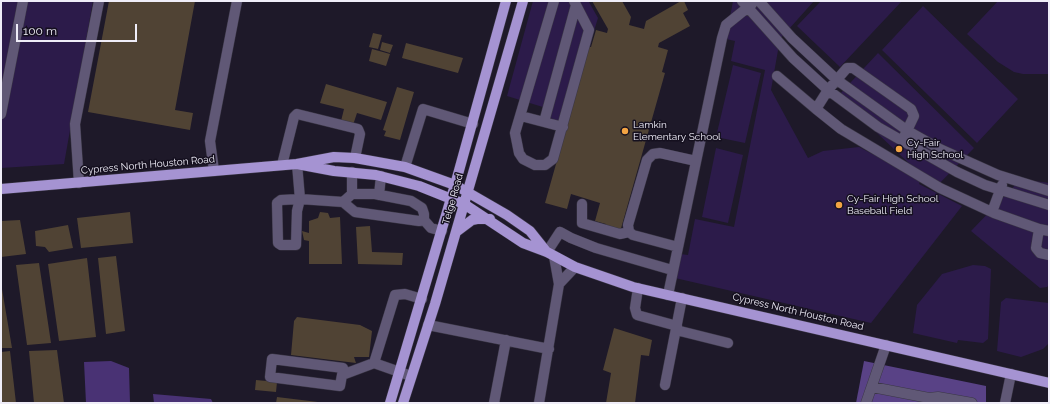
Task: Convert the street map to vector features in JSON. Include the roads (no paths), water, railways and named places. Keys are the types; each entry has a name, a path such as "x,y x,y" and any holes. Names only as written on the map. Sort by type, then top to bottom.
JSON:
{"main road":[{"name":"Telge Road","path":"390,403 398,371 422,299 473,124 506,1"},
{"name":"Telge Road","path":"404,403 456,232 523,1"},
{"name":"Cypress North Houston Road","path":"1,189 297,164 334,157 354,158 405,167 468,191 495,206 530,231 551,254"},
{"name":"Cypress North Houston Road","path":"297,164 334,171 381,176 419,186 464,204 490,219 523,243 551,254 575,267 602,278 638,288 1049,383"},
{"path":"456,232 472,220 490,219"}],"lane":[{"path":"1,114 5,72 23,1"},
{"path":"79,183 75,124 99,1"},
{"path":"214,171 210,141 237,1"},
{"path":"554,1 515,133 519,153 523,159 535,165 545,165 553,160 589,30 575,3"},
{"path":"668,295 672,270 722,38 726,25 744,4 758,1 792,38 837,80 908,131 940,149 1004,177 1049,191"},
{"path":"544,122 575,3"},
{"path":"744,4 793,58 828,90 878,127 956,172 1000,190 1049,205"},
{"path":"816,109 828,90 847,68 853,68 911,109 914,116 902,141"},
{"path":"777,76 841,129 940,188 992,212 1044,230 1036,248 1040,253 1049,255"},
{"path":"405,167 422,109 473,124"},
{"path":"282,165 294,117 297,114 358,129 360,134 354,158"},
{"path":"521,116 563,127"},
{"path":"629,232 628,225 647,160 653,154 660,153 696,161"},
{"path":"297,164 300,199 297,211 296,245 281,245 278,243 277,202 281,200 300,199 343,202 356,212 419,222 424,220"},
{"path":"352,172 352,194"},
{"path":"379,195 381,176"},
{"path":"992,212 1004,177"},
{"path":"343,202 352,194 379,195 412,201 422,208 424,220 431,228 442,231"},
{"path":"582,204 582,223 620,234 629,232 633,235 678,247"},
{"path":"539,403 559,284 551,254 560,232 596,248 672,270"},
{"path":"559,284 575,267"},
{"path":"638,288 635,308 637,315 728,343"},
{"path":"374,363 395,295 405,294 422,299"},
{"path":"666,385 682,298"},
{"path":"428,325 549,349"},
{"path":"494,403 506,340"},
{"path":"866,403 886,345"},
{"path":"272,359 343,368 342,375 340,386 270,377 272,359"},
{"path":"342,375 374,363 411,376"},
{"path":"1005,403 1011,374"},
{"path":"872,387 937,400 972,403"}],"place":[{"name":"Lamkin Elementary School","path":"625,131"},
{"name":"Cy-Fair High School","path":"899,149"},
{"name":"Cy-Fair High School Baseball Field","path":"839,205"}]}
